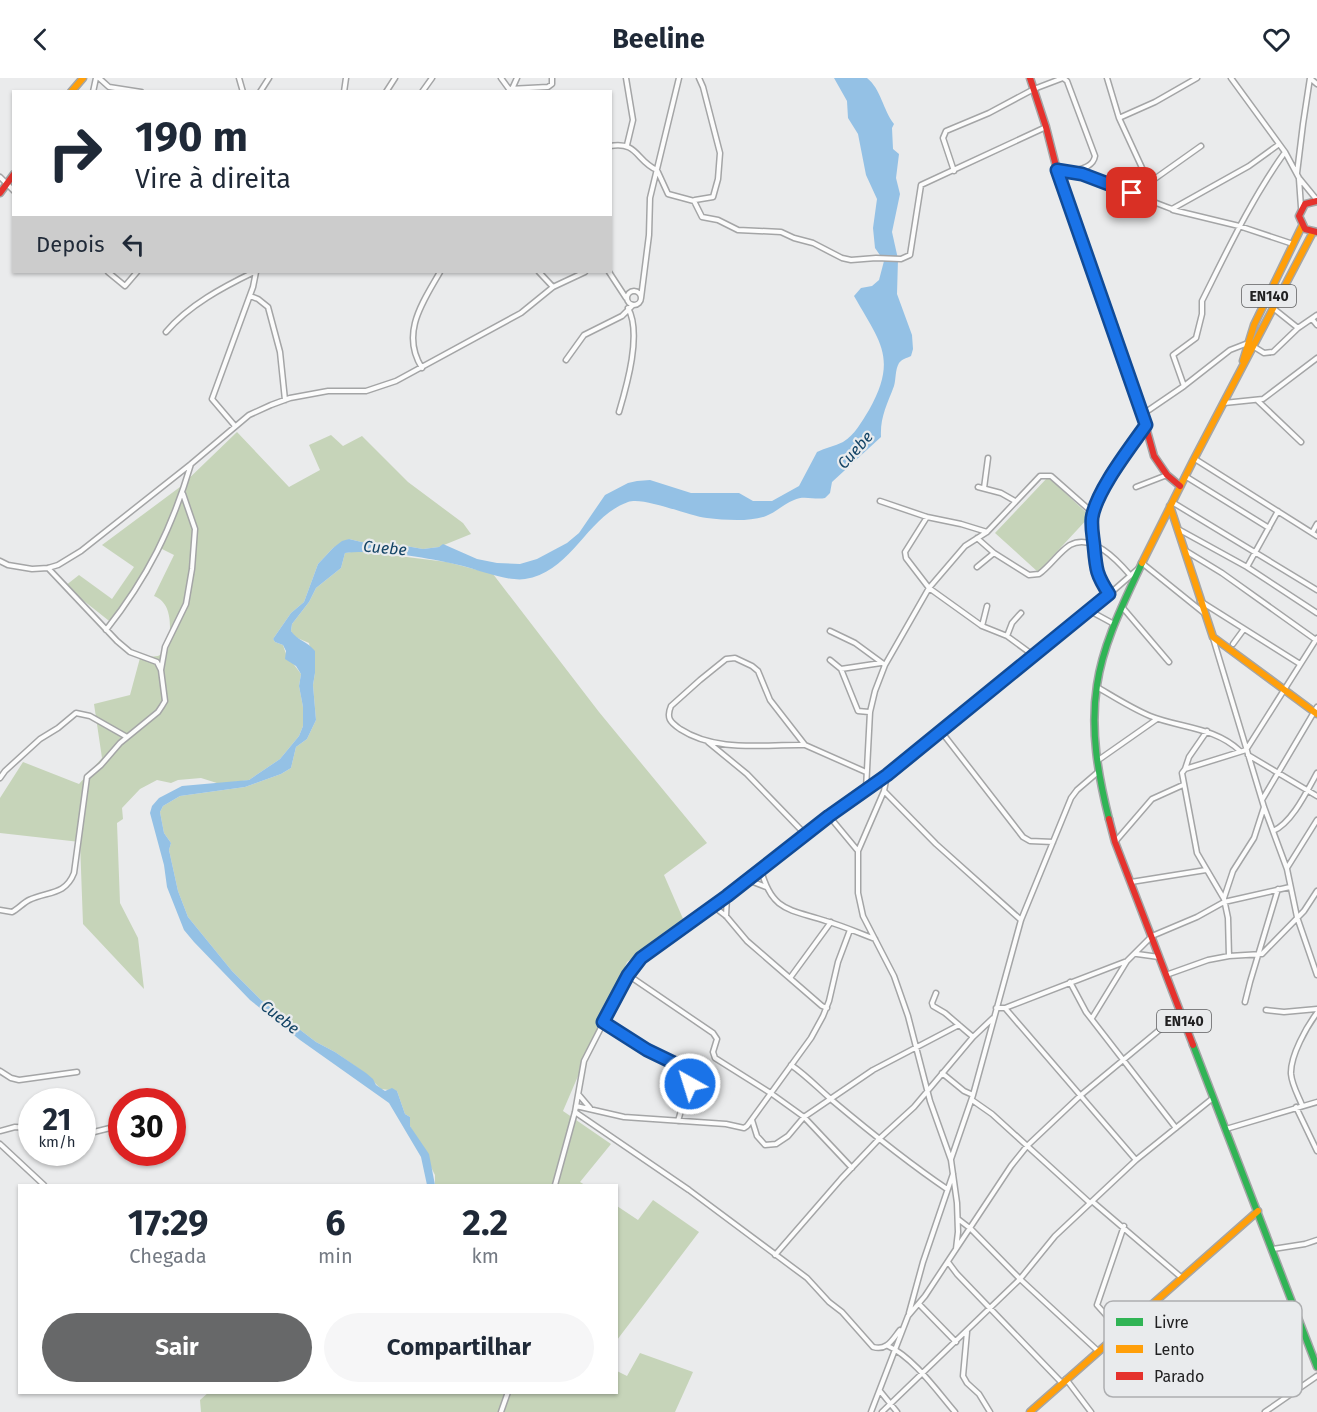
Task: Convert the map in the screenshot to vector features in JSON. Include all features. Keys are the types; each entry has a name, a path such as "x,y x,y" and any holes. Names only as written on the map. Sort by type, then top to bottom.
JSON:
{"main road":[{"path":"73,90 83,78"},
{"path":"1030,78 1057,170 1143,414 1154,456 1167,475 1180,486"},
{"path":"0,193 12,177"},
{"path":"1301,208 1317,200"},
{"name":"EN140","path":"1251,345 1254,325 1302,226 1299,217 1301,208"},
{"name":"EN140","path":"1292,1301 1115,842 1098,772 1094,734 1097,687 1107,643 1114,624 1140,566 1242,368 1251,345 1315,232 1302,226"},
{"path":"1171,503 1213,637 1316,711"},
{"path":"1156,1301 1258,1211"},
{"name":"EN140","path":"1302,1327 1317,1367"},
{"path":"1030,1412 1104,1347"}],"street":[{"path":"98,78 109,87 128,90"},
{"path":"501,78 510,90"},
{"path":"510,90 517,78"},
{"path":"510,90 548,87 552,84 552,78"},
{"path":"626,78 633,120 627,145"},
{"path":"566,360 584,335 627,313 630,307 638,303 641,298 651,198 679,78"},
{"path":"612,146 627,145 633,148 646,166 657,170 668,194 694,201 713,197 720,163 716,136 699,78"},
{"path":"954,171 944,138 946,131 996,110 1034,89 1063,78 1067,81 1095,156 1090,165 1070,172"},
{"path":"1107,78 1119,118 1139,157 1146,185 1146,200"},
{"path":"1119,118 1155,102 1197,78"},
{"path":"1231,78 1317,200"},
{"path":"1301,208 1298,176 1303,124 1310,79 1317,84"},
{"path":"694,201 702,217 718,220 738,230 781,232 851,260 901,259 910,255 921,185 1046,127"},
{"path":"1172,209 1249,166 1278,145"},
{"path":"1146,185 1201,146"},
{"path":"1184,386 1173,355 1196,338 1202,314 1202,301 1239,226 1265,180 1285,152"},
{"path":"1057,170 1111,184 1172,209 1239,226 1293,244"},
{"path":"0,177 12,189"},
{"path":"109,273 126,285 136,273"},
{"path":"166,332 201,302 253,273"},
{"path":"235,426 212,399 250,296 255,273"},
{"path":"422,368 413,348 417,314 439,273"},
{"path":"540,273 553,287"},
{"path":"0,561 17,567 48,568 63,562 191,464 235,426 260,410 285,400 328,391 366,392 396,381 521,313 553,287 583,273"},
{"path":"610,273 629,303 634,322 626,391 619,412"},
{"path":"626,298 644,284"},
{"path":"620,289 639,292 641,298"},
{"path":"250,296 258,298 268,307 280,352 285,400"},
{"path":"1273,308 1298,328"},
{"path":"1143,414 1230,350 1251,345 1264,352 1273,352 1298,328 1317,315"},
{"path":"1312,319 1317,325"},
{"path":"1223,403 1257,401 1317,358"},
{"path":"1257,401 1301,442"},
{"path":"1109,594 1096,572 1091,530 1093,513 1097,502 1146,425"},
{"path":"984,488 988,458"},
{"path":"1195,459 1317,536"},
{"path":"106,630 136,590 152,563 170,526 191,464"},
{"path":"1136,488 1167,475"},
{"path":"866,790 870,712 883,664 929,588 965,546 987,532 1040,476 1051,476 1093,513"},
{"path":"1185,476 1269,528"},
{"path":"978,487 1001,493 1015,501"},
{"path":"0,910 12,912 30,899 60,891 72,879 77,859 86,780 127,737 158,712 165,700 161,670 165,647 186,604 196,531 183,492"},
{"path":"880,501 927,517 987,532"},
{"path":"1171,503 1317,590"},
{"path":"1247,567 1278,511"},
{"path":"927,517 904,555 929,588 982,626 1007,636 1033,655"},
{"path":"1312,532 1317,524"},
{"path":"1178,529 1247,567 1317,613"},
{"path":"977,538 994,553 1029,574 1039,574 1070,545 1082,542 1094,544 1130,574"},
{"path":"1185,551 1222,573 1317,639 1246,753"},
{"path":"977,567 994,553"},
{"path":"555,1184 575,1112 584,1061 628,975 641,958 887,775 1090,611 1140,566 1204,613"},
{"path":"48,568 92,612 106,630 130,652 157,662 161,670"},
{"path":"1200,600 1300,664"},
{"path":"982,626 987,606"},
{"path":"1122,607 1169,662"},
{"path":"1090,611 1114,624"},
{"path":"1007,636 1012,623 1021,613"},
{"path":"1233,644 1244,629"},
{"path":"830,631 855,643 883,664"},
{"path":"1213,637 1246,753 1287,869 1297,917 1317,975"},
{"path":"805,745 770,700 758,671 742,660 731,657 700,680 671,706 669,712 669,719 672,723 690,735 708,741 749,747 805,745 866,772"},
{"path":"830,660 841,669 858,711 870,712"},
{"path":"841,669 883,664"},
{"path":"1097,687 1158,719 1207,731 1317,796"},
{"path":"1262,801 1316,711"},
{"path":"0,778 40,739 76,713 90,716 127,737"},
{"path":"1096,761 1158,719"},
{"path":"940,730 1023,837 1030,841 1053,842"},
{"path":"1207,731 1182,773 1183,785 1197,853 1224,900 1228,918 1229,956"},
{"path":"708,741 747,774 805,834"},
{"path":"1185,769 1240,751"},
{"path":"951,1160 972,1098 1021,921 1071,798 1098,772"},
{"path":"1273,831 1288,820 1317,773"},
{"path":"887,775 884,791 858,851 856,876 860,906 894,976 918,1047 943,1141 951,1160 957,1218 956,1249"},
{"path":"1115,842 1152,799 1183,785"},
{"path":"884,791 936,844 1021,921"},
{"path":"1224,900 1233,871 1254,838 1264,807"},
{"path":"829,816 858,851"},
{"path":"1287,869 1317,820"},
{"path":"761,870 765,887 782,906 797,914 831,922 875,939"},
{"path":"1131,882 1206,870"},
{"path":"748,879 765,887"},
{"path":"996,1008 1005,1008 1127,961 1152,936 1197,917 1224,900 1290,887"},
{"path":"1245,1002 1278,890"},
{"path":"1166,975 1208,960 1264,953 1310,903 1317,891"},
{"path":"726,916 727,896"},
{"path":"713,906 726,916 747,941 824,1007"},
{"path":"790,978 831,922"},
{"path":"576,1106 624,1117 726,1124 744,1128 772,1094 811,1038 823,1016 838,962 850,930"},
{"path":"1136,954 1160,957"},
{"path":"1312,961 1317,955"},
{"path":"1092,1018 1127,961"},
{"path":"628,975 713,1033 717,1039 713,1052 715,1058 804,1117 852,1168"},
{"path":"1070,982 1123,1061 1176,1128"},
{"path":"936,993 933,1006 973,1036"},
{"path":"1005,1008 1136,1160"},
{"path":"1266,1010 1317,1011"},
{"path":"1302,1105 1291,1070 1304,1033 1317,1011"},
{"path":"908,1316 919,1304 1011,1166 1027,1146 1081,1095 1181,1012"},
{"path":"774,1255 782,1249 800,1225 879,1139 914,1107 973,1036 994,1017"},
{"path":"953,1027 954,1020"},
{"path":"603,1022 647,1050 676,1064 690,1080 678,1121"},
{"path":"752,1120 760,1142 769,1146 776,1144 788,1136 804,1117 873,1070 959,1024"},
{"path":"791,1065 908,1163 947,1189"},
{"path":"0,1071 19,1080 77,1072"},
{"path":"942,1073 1092,1202 1124,1226 1182,1278"},
{"path":"579,1094 590,1108"},
{"path":"882,1412 1020,1279 1055,1236 1136,1160 1214,1098"},
{"path":"1226,1129 1317,1102"},
{"path":"1296,1107 1317,1151"},
{"path":"575,1112 688,1190 807,1278 829,1302 842,1312 868,1343 877,1348 888,1346 896,1349 922,1374 955,1412"},
{"path":"0,1131 18,1127"},
{"path":"0,1144 43,1184"},
{"path":"871,1412 908,1316 953,1174"},
{"path":"957,1218 1098,1352"},
{"path":"1104,1313 1097,1305 1124,1226"},
{"path":"1273,1249 1317,1240"},
{"path":"781,1259 782,1249"},
{"path":"948,1262 957,1274 1064,1381 1091,1412"},
{"path":"919,1304 956,1342"},
{"path":"888,1346 903,1327"},
{"path":"967,1331 963,1376 967,1383 980,1394 990,1412"},
{"path":"1302,1386 1317,1376"},
{"path":"880,1390 897,1412"},
{"path":"501,1412 507,1394"},
{"path":"1265,1412 1287,1397"}],"green space":[{"path":"237,432 289,487 320,470 309,445 331,435 343,446 362,436 408,482 463,523 471,534 439,547 423,549 400,545 374,545 349,539 333,548 318,564 304,602 291,613 273,639 283,645 286,654 301,674 299,686 303,707 303,726 299,736 280,759 249,780 220,784 201,778 178,780 171,783 157,780 140,789 122,808 123,819 117,823 120,903 138,938 144,989 83,924 80,842 0,833 0,798 23,762 79,784 102,758 94,704 130,695 140,658 158,656 168,650 170,620 168,612 161,600 154,596 174,555 158,547 113,624 65,586 79,575 112,599 134,567 102,545 180,487"},
{"path":"1048,477 1090,516 1038,572 995,533"},
{"path":"358,551 447,562 493,574 599,712 707,843 664,875 684,921 627,962 563,1111 611,1144 580,1182 583,1184 435,1184 435,1175 410,1126 410,1117 405,1114 397,1091 381,1089 365,1073 316,1042 261,1000 232,971 188,917 178,891 169,850 171,843 164,833 160,812 163,806 180,796 245,787 291,768 296,747 307,739 316,720 313,685 315,673 309,643 295,637 291,631 292,624 309,602 316,588 341,568 345,553"},
{"path":"653,1200 699,1232 618,1339 618,1207 638,1220"},
{"path":"640,1353 693,1372 675,1412 201,1412 200,1400 207,1394 618,1394 618,1372 627,1376"}],"water":[{"name":"Cuebe","path":"834,78 867,78 876,88 894,124 892,128 893,149 899,154 896,178 900,194 892,232 898,259 897,294 912,335 913,349 911,356 899,363 883,417 881,437 832,482 830,493 825,498 798,499 766,516 745,520 707,518 655,504 628,502 613,509 601,519 555,566 525,579 503,577 420,557 372,552 345,553 341,568 316,588 309,602 292,624 293,634 315,651 313,685 316,720 307,739 296,747 291,768 245,787 180,796 163,806 160,812 164,833 171,843 169,850 178,891 188,917 232,971 261,1000 316,1042 366,1073 376,1085 385,1091 392,1088 397,1091 405,1114 410,1117 410,1126 429,1154 435,1184 427,1184 421,1157 389,1103 300,1040 250,1000 184,930 167,887 164,865 150,813 152,806 159,798 182,786 249,780 280,759 299,736 303,726 303,707 299,686 301,674 296,666 285,659 286,651 283,645 273,639 291,613 304,602 318,564 342,541 349,539 374,545 400,545 423,549 439,547 443,544 477,559 520,564 537,559 567,543 579,533 605,495 628,483 650,480 691,493 739,493 753,501 772,501 799,486 817,452 843,442 851,436 878,392 883,377 884,363 878,339 854,296 861,288 872,286 879,280 884,261 875,248 873,228 877,199 866,175 858,134 848,118 847,101"}],"traffic: fast":[{"path":"1109,819 1096,752 1094,719 1097,685 1109,638 1142,563"},
{"path":"1193,1045 1292,1301"},
{"path":"1302,1328 1317,1367"}],"traffic: slow":[{"path":"73,90 83,78"},
{"path":"1243,361 1254,325 1302,226"},
{"path":"1142,563 1313,232"},
{"path":"1170,506 1213,637 1317,714"},
{"path":"1156,1301 1258,1211"},
{"path":"1030,1412 1104,1347"}],"traffic: jam":[{"path":"1030,78 1057,170 1137,395 1154,456 1167,475 1180,486"},
{"path":"0,193 12,177"},
{"path":"1317,201 1305,204 1299,216 1305,229 1317,232"},
{"path":"1109,819 1115,842 1193,1045"}],"route":[{"path":"690,1084 690,1080 676,1064 647,1050 603,1022 632,967 805,834 887,775 1033,655 1074,625 1109,594 1096,572 1091,530 1093,513 1097,502 1146,425 1057,170 1082,174 1132,193"}]}
